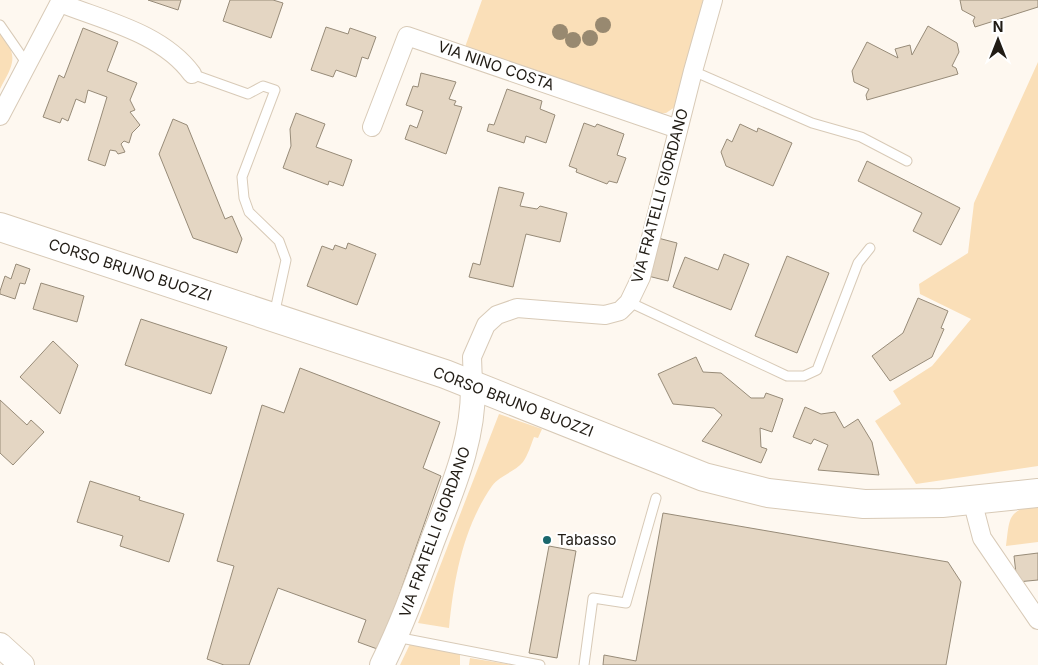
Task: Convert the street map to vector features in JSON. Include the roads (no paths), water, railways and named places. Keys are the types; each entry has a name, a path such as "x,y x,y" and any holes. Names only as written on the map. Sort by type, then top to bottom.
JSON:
{"main road":[{"name":"CORSO BRUNO BUOZZI","path":"0,227 473,384 704,477 768,493 864,504 972,500 1038,493"}],"street":[{"name":"VIA FRATELLI GIORDANO","path":"382,665 396,637 465,455 474,412 472,357 486,326 497,315 517,308 605,315 620,310 630,302 640,277 713,0"},
{"path":"0,116 60,1 156,41 182,59 192,74"},
{"name":"VIA NINO COSTA","path":"372,128 407,36 678,129"},
{"path":"972,500 982,538 1038,620"},
{"path":"0,645 22,665"}],"lane":[{"path":"0,25 27,64"},
{"path":"693,71 812,123 861,137 907,161"},
{"path":"192,74 248,94 263,86 275,90 242,177 244,198 249,212 279,241 286,260 273,318"},
{"path":"630,302 787,376 804,376 817,370 858,262 870,248"},
{"path":"584,665 593,598 626,603 656,498"},
{"path":"396,637 540,665"}],"place":[{"name":"Tabasso","path":"547,540"}]}
